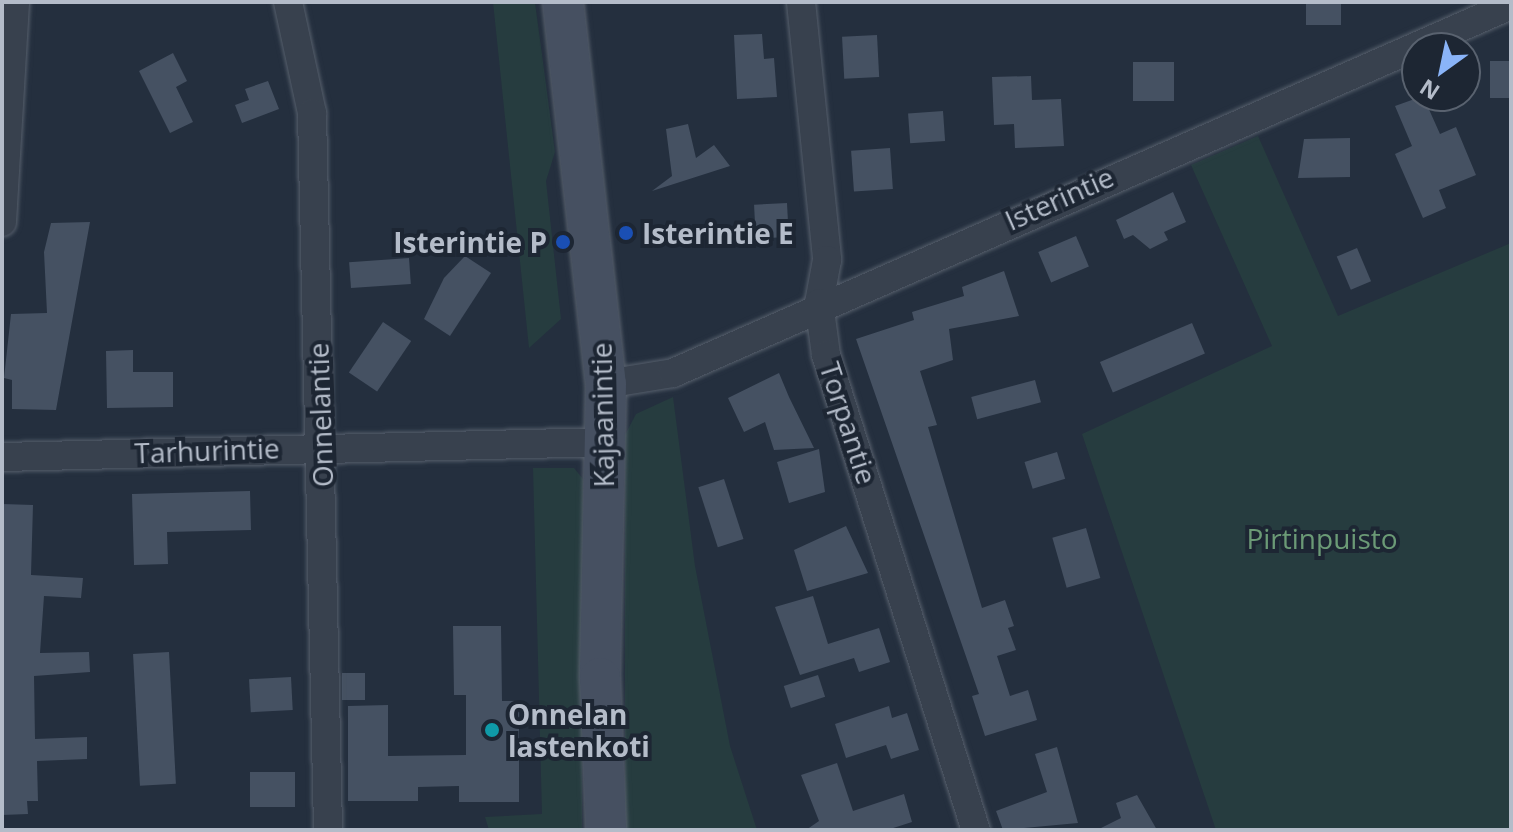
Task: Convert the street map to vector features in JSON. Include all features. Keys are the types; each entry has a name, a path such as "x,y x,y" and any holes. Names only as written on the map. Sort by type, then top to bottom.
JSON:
{"main road":[{"name":"Kajaanintie","path":"563,2 606,384 606,830"}],"street":[{"path":"2,222 15,2"},
{"name":"Onnelantie","path":"288,2 312,113 328,830"},
{"name":"Torpantie","path":"801,2 827,260 819,303 826,355 976,830"},
{"name":"Isterintie","path":"606,384 673,373 819,303 1511,5"},
{"name":"Tarhurintie","path":"2,457 321,446 605,442"}],"green space":[{"path":"493,2 535,2 555,152 546,181 561,319 529,348"},
{"name":"Pirtinpuisto","path":"1258,136 1338,316 1511,243 1511,830 1216,830 1082,434 1272,346 1191,165"},
{"path":"673,397 695,566 730,746 757,830 625,830 625,435 636,414"},
{"path":"533,468 574,468 583,479 582,830 489,830 485,817 542,814"}],"building":[{"path":"1306,2 1341,2 1341,25 1306,25"},
{"path":"762,34 764,59 774,58 777,97 737,99 734,35"},
{"path":"877,35 879,77 844,79 842,37"},
{"path":"173,53 187,81 176,87 193,122 170,133 139,71"},
{"path":"1490,61 1511,61 1511,98 1490,98"},
{"path":"1133,62 1174,62 1174,101 1133,101"},
{"path":"1031,76 1032,100 1061,99 1064,146 1015,148 1014,124 994,125 992,77"},
{"path":"268,81 279,109 242,123 235,105 249,100 245,89"},
{"path":"1401,104 1401,112 1430,112 1440,134 1456,127 1476,175 1439,190 1446,208 1423,218 1395,154 1412,146 1395,106"},
{"path":"943,111 945,141 910,143 908,113"},
{"path":"688,124 696,158 714,145 730,166 652,191 672,176 666,129"},
{"path":"1350,138 1350,177 1298,178 1304,139"},
{"path":"890,148 893,189 854,192 851,151"},
{"path":"1173,192 1186,222 1164,232 1168,240 1150,249 1133,235 1124,239 1116,220"},
{"path":"787,203 789,237 756,239 754,205"},
{"path":"90,222 56,410 12,409 12,380 4,378 11,314 47,313 44,252 51,223"},
{"path":"1076,236 1089,266 1051,282 1038,252"},
{"path":"1357,248 1371,281 1351,290 1337,257"},
{"path":"465,256 491,273 450,336 424,319 444,278"},
{"path":"409,258 411,284 351,288 349,262"},
{"path":"1004,271 1019,316 949,329 953,360 920,371 937,425 928,427 982,608 1005,600 1014,626 1008,628 1016,650 997,656 1010,696 1028,690 1037,720 985,736 972,696 979,694 856,339 914,320 912,312 964,296 962,287"},
{"path":"383,322 411,341 377,392 349,373"},
{"path":"1192,323 1205,353 1113,392 1100,362"},
{"path":"133,350 133,372 173,372 173,407 107,408 106,351"},
{"path":"779,373 814,448 774,450 765,422 744,432 728,398"},
{"path":"1035,380 1041,402 977,419 971,397"},
{"path":"819,449 825,492 789,503 777,462"},
{"path":"1057,452 1065,479 1033,489 1024,462"},
{"path":"724,479 743,539 718,547 698,487"},
{"path":"250,491 251,530 167,532 168,564 134,565 132,494"},
{"path":"2,504 33,505 31,575 83,578 81,598 44,596 40,653 89,652 90,672 34,676 35,739 87,737 87,759 37,761 38,801 27,801 28,814 2,815"},
{"path":"846,526 868,573 807,591 794,550"},
{"path":"1086,528 1100,578 1067,588 1052,538"},
{"path":"813,596 828,644 879,628 890,662 859,672 854,658 800,675 775,607"},
{"name":"Onnelan lastenkoti","path":"453,626 501,626 502,701 519,701 519,802 459,802 459,786 418,787 418,801 348,801 348,706 388,705 388,756 466,755 466,695 454,695"},
{"path":"169,652 176,784 140,786 133,654"},
{"path":"342,673 365,673 365,700 342,700"},
{"path":"818,675 825,697 791,708 784,686"},
{"path":"291,677 293,710 251,712 249,679"},
{"path":"889,706 892,718 907,713 919,750 891,759 886,745 846,758 835,724"},
{"path":"1057,747 1078,823 1003,830 996,811 1047,792 1035,754"},
{"path":"837,763 853,811 904,794 912,822 887,830 806,830 819,821 801,775"},
{"path":"250,772 295,772 295,807 250,807"},
{"path":"1137,795 1157,830 1097,830 1121,818 1116,803"}],"place":[{"name":"Isterintie E","path":"626,233"},
{"name":"Isterintie P","path":"563,242"},
{"name":"Onnelan lastenkoti","path":"492,730"}]}
